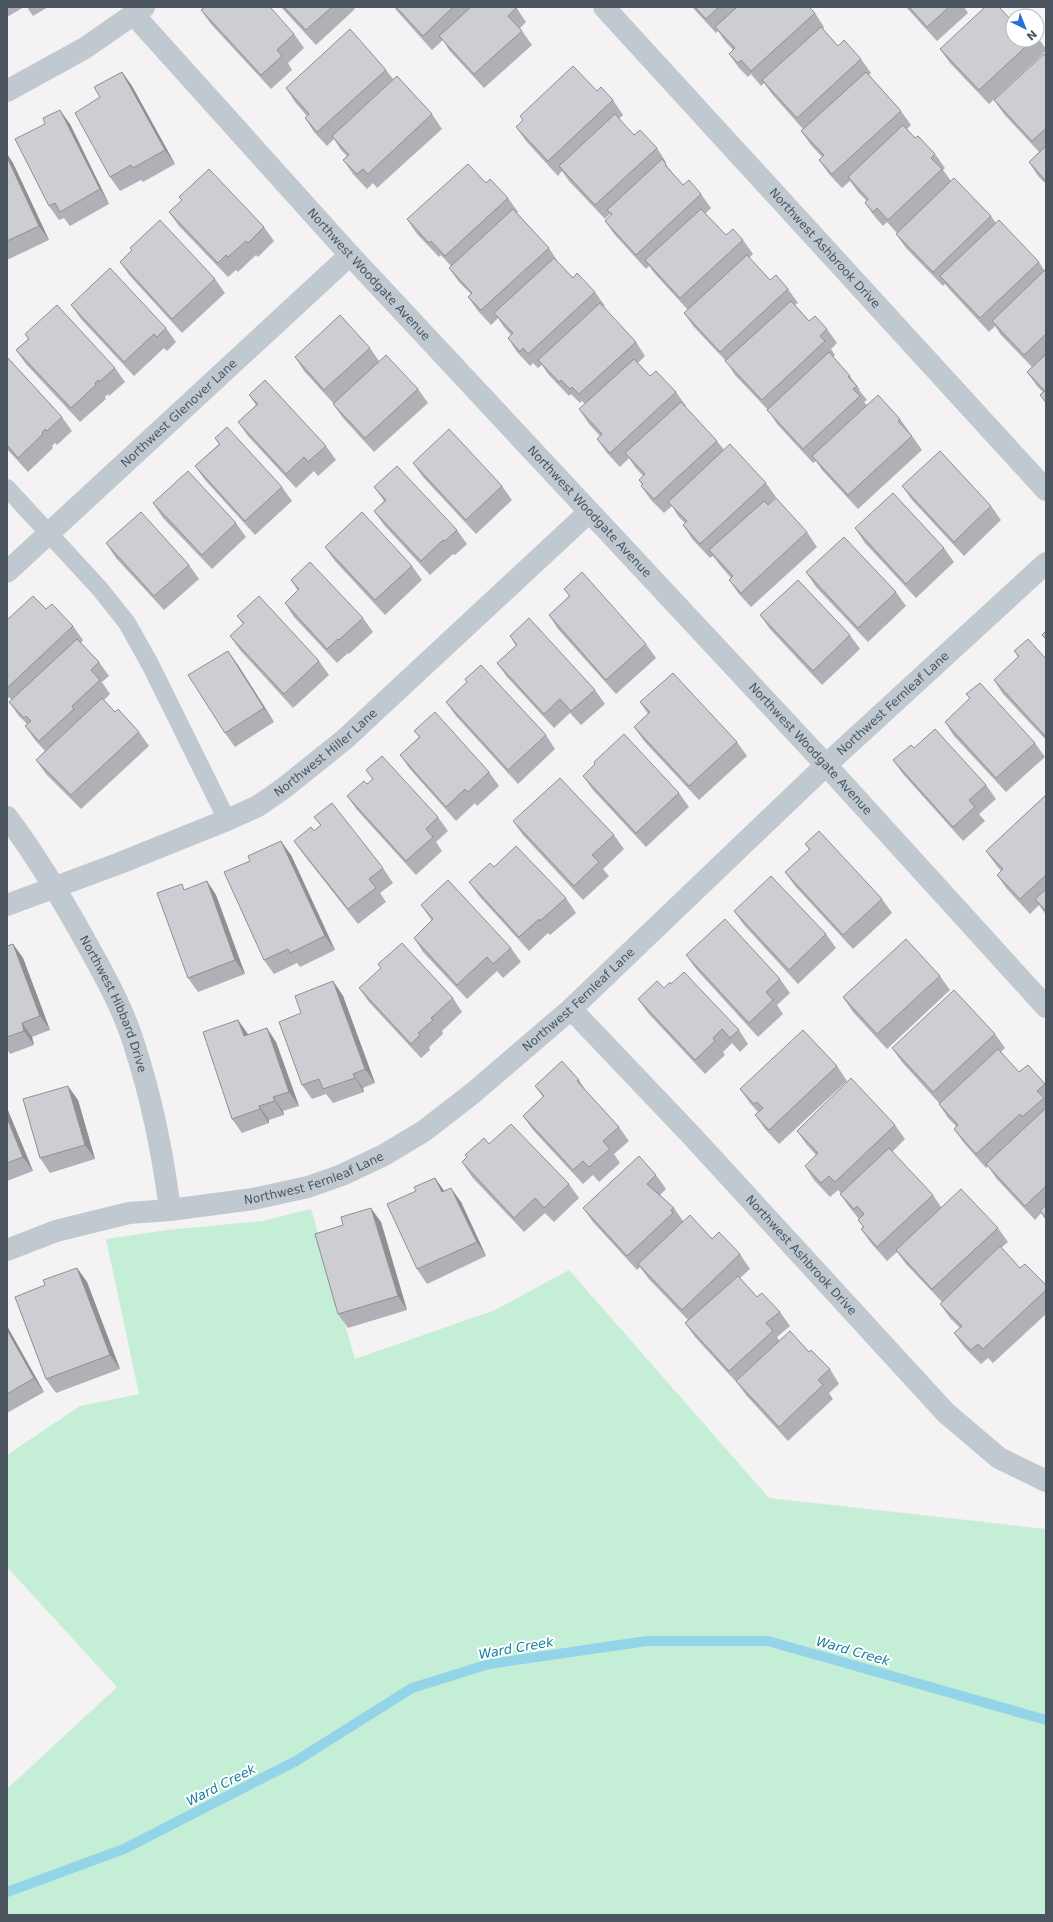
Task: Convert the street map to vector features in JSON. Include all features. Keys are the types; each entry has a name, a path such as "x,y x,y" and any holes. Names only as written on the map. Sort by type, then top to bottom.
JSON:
{"street":[{"name":"Northwest Ashbrook Drive","path":"604,7 1046,490"},
{"path":"7,91 85,48 139,11"},
{"name":"Northwest Woodgate Avenue","path":"139,11 350,255 588,513 826,765 1046,1007"},
{"name":"Northwest Glenover Lane","path":"7,572 350,255"},
{"name":"Northwest Hiller Lane","path":"7,905 54,886 120,863 258,806 277,793 345,739 588,513"},
{"name":"Northwest Fernleaf Lane","path":"7,1250 56,1231 95,1220 129,1213 170,1210 253,1199 308,1187 342,1175 384,1155 424,1131 473,1094 571,1009 826,765 1046,563"},
{"name":"Northwest Hibbard Drive","path":"7,817 54,886 116,998 135,1046 152,1108 166,1176 170,1210"},
{"name":"Northwest Ashbrook Drive","path":"571,1009 691,1135 946,1414 999,1458 1046,1481"}],"lane":[{"path":"7,488 100,589 127,623 150,664 227,820"}],"green space":[{"path":"311,1209 355,1359 495,1310 569,1270 769,1498 1046,1529 1046,1915 7,1915 7,1789 117,1687 7,1567 7,1455 80,1406 139,1394 106,1239 168,1230 262,1221"}],"building":[{"path":"205,7 270,7 294,34 277,50 282,56 261,75 201,10"},
{"path":"284,7 332,7 306,30"},
{"path":"396,7 453,7 423,36"},
{"path":"471,7 516,7 508,16 522,31 474,74 439,36"},
{"path":"695,7 719,7 706,19"},
{"path":"737,7 809,7 815,13 751,71 741,60 738,63 729,54 735,48 715,27"},
{"path":"909,7 949,7 927,27"},
{"path":"985,7 999,7 1005,13 1005,48 1024,48 979,90 940,49"},
{"path":"821,27 838,46 844,40 861,59 797,118 762,80"},
{"path":"350,29 386,70 317,132 305,118 309,114 286,88"},
{"path":"1044,54 1046,57 1046,128 1032,141 994,100"},
{"path":"573,66 597,91 601,87 613,100 548,161 516,127 523,120 520,116"},
{"path":"122,72 165,150 133,168 131,165 110,177 75,113 100,97 94,87"},
{"path":"866,72 901,111 832,174 819,160 824,155 801,131"},
{"path":"397,76 432,114 368,174 363,169 357,174 343,160 349,155 332,136"},
{"path":"60,110 100,189 60,212 55,203 49,206 15,139 45,124 43,118"},
{"path":"615,114 634,135 640,130 657,148 595,205 559,166"},
{"path":"903,125 915,138 918,136 935,154 931,158 942,169 888,220 877,208 873,212 865,203 868,199 848,177"},
{"path":"1046,146 1046,181 1029,162"},
{"path":"7,157 39,226 7,241"},
{"path":"662,159 666,164 665,165 683,185 689,180 701,194 636,255 605,221 612,214 607,210"},
{"path":"468,164 486,183 490,179 508,198 445,256 431,241 429,243 407,219"},
{"path":"209,169 264,227 248,243 246,241 228,257 226,255 218,263 169,212 182,200 179,197"},
{"path":"954,178 991,216 933,272 896,234"},
{"path":"513,209 549,248 481,310 468,297 472,293 449,268"},
{"path":"701,209 726,235 733,229 743,240 680,298 645,260"},
{"path":"160,220 215,279 172,319 120,262 132,250 130,248"},
{"path":"999,220 1039,262 980,318 940,276"},
{"path":"747,255 770,280 776,275 788,289 720,352 684,313"},
{"path":"554,258 573,278 577,273 595,292 528,354 523,348 520,352 508,338 513,333 494,313"},
{"path":"110,268 166,328 157,337 154,334 124,362 71,305"},
{"path":"1046,269 1046,334 1024,355 992,321"},
{"path":"791,301 809,321 815,316 827,329 820,336 825,341 762,400 725,361"},
{"path":"600,303 636,342 579,394 572,387 570,389 561,380 559,382 538,360"},
{"path":"57,305 115,368 99,382 98,380 95,383 96,385 71,408 16,350 29,339 25,334"},
{"path":"340,315 370,348 324,390 295,357"},
{"path":"829,352 850,376 848,377 857,386 853,389 860,396 803,449 767,410"},
{"path":"1046,354 1046,402 1040,395 1045,391 1027,372"},
{"path":"386,355 418,389 365,438 333,404"},
{"path":"7,357 62,417 47,431 45,429 42,433 43,434 18,458 7,445"},
{"path":"634,359 650,376 656,371 676,392 610,453 597,439 602,434 579,409"},
{"path":"265,380 326,446 308,462 304,457 286,474 238,422 258,404 249,395"},
{"path":"878,395 900,419 898,421 912,436 848,495 812,456"},
{"path":"681,402 717,441 654,499 641,486 643,484 639,480 645,474 625,453"},
{"path":"227,427 282,487 245,521 195,466 220,444 215,438"},
{"path":"449,429 502,486 466,520 413,463"},
{"path":"730,444 766,483 700,544 683,525 687,521 668,502"},
{"path":"940,451 991,506 954,542 902,486"},
{"path":"397,466 457,530 445,541 443,540 421,561 374,511 386,500 374,487"},
{"path":"188,471 236,523 202,555 153,503"},
{"path":"893,493 944,548 906,584 855,528"},
{"path":"776,498 807,532 741,593 729,580 733,576 709,550 764,501 768,505"},
{"path":"141,512 189,565 154,596 106,543"},
{"path":"362,512 412,566 375,600 325,547"},
{"path":"844,537 896,592 858,628 806,572"},
{"path":"310,562 363,618 327,649 285,603 299,589 291,580"},
{"path":"582,572 646,644 606,680 549,615 570,596 564,589"},
{"path":"798,580 850,635 813,671 760,615"},
{"path":"33,596 46,609 52,604 73,626 7,688 7,620"},
{"path":"259,596 319,661 284,694 230,636 244,623 237,616"},
{"path":"529,618 595,690 571,711 560,699 544,714 497,663 517,645 510,636"},
{"path":"1046,631 1046,639 1042,635"},
{"path":"77,639 99,662 91,670 100,680 72,706 74,709 39,741 25,726 31,721 26,716 24,718 9,702"},
{"path":"1028,639 1046,659 1046,737 994,680 1019,656 1014,651"},
{"path":"228,651 264,708 225,733 188,675"},
{"path":"481,665 546,735 508,770 446,702 467,682 465,679"},
{"path":"673,673 737,742 689,786 634,727 650,712 640,702"},
{"path":"980,683 1035,743 996,778 945,722 970,698 966,694"},
{"path":"102,698 115,712 118,709 139,732 71,795 36,760"},
{"path":"435,712 489,772 468,792 465,789 446,807 400,755 420,737 414,731"},
{"path":"935,729 986,785 969,800 975,807 953,827 893,760 911,745 914,748"},
{"path":"624,734 679,793 636,833 583,776 595,764 594,762"},
{"path":"382,756 438,817 426,829 433,837 406,861 347,796 364,781 367,784 373,779 366,770"},
{"path":"560,778 614,835 592,855 599,862 574,886 513,821"},
{"path":"1046,795 1046,875 1020,899 997,875 1003,869 986,851"},
{"path":"332,803 383,868 369,879 376,888 348,909 294,841 311,827 314,831 321,825 314,817"},
{"path":"819,831 882,899 843,935 785,872 810,849 805,844"},
{"path":"281,841 325,936 290,953 288,949 264,960 224,872 250,861 248,856"},
{"path":"516,846 566,898 519,937 469,882 490,863 494,867"},
{"path":"771,876 826,934 789,970 734,911"},
{"path":"448,880 511,948 493,964 487,957 457,985 414,938 433,919 421,905"},
{"path":"207,881 235,960 188,978 157,893 182,884 184,890"},
{"path":"1046,889 1046,911 1035,899"},
{"path":"725,919 780,979 766,992 773,1000 749,1023 686,955"},
{"path":"906,939 940,976 877,1034 843,997"},
{"path":"402,943 453,998 431,1018 433,1020 418,1033 420,1035 411,1044 359,988 381,968 378,964"},
{"path":"13,944 40,1016 22,1023 24,1031 7,1037 7,946"},
{"path":"684,972 739,1030 730,1038 722,1029 713,1038 715,1041 695,1060 638,999 657,981 664,988 670,982 671,984"},
{"path":"333,981 365,1069 353,1074 355,1078 323,1089 319,1079 302,1085 279,1022 301,1013 295,996"},
{"path":"954,990 995,1034 933,1092 892,1048"},
{"path":"238,1020 244,1036 267,1028 289,1092 273,1097 275,1101 259,1106 260,1109 232,1119 203,1032"},
{"path":"803,1030 837,1066 769,1130 755,1115 763,1108 757,1102 754,1104 740,1089"},
{"path":"998,1049 1019,1072 1028,1065 1045,1084 1037,1091 1044,1098 1022,1117 1020,1114 976,1154 954,1129 958,1125 939,1104"},
{"path":"562,1061 579,1080 577,1081 619,1127 603,1141 610,1149 589,1167 583,1161 573,1170 523,1116 544,1096 535,1086"},
{"path":"851,1078 895,1125 835,1182 829,1176 821,1183 805,1166 818,1153 797,1131"},
{"path":"68,1086 85,1145 40,1158 23,1099"},
{"path":"1046,1108 1046,1186 1025,1206 986,1164"},
{"path":"7,1118 23,1157 7,1163"},
{"path":"511,1124 569,1184 544,1208 535,1198 514,1218 462,1162 467,1157 465,1155 484,1138 489,1144"},
{"path":"889,1148 933,1195 877,1247 861,1229 864,1227 858,1220 864,1214 857,1206 854,1209 840,1194"},
{"path":"639,1156 656,1175 647,1184 674,1208 671,1210 673,1213 627,1256 583,1208"},
{"path":"435,1178 442,1192 451,1188 477,1242 417,1269 387,1204 416,1191 414,1187"},
{"path":"961,1189 998,1228 932,1289 896,1250"},
{"path":"1046,1205 1046,1218 1040,1211"},
{"path":"371,1208 398,1296 338,1314 315,1234 343,1225 341,1217"},
{"path":"690,1215 712,1239 719,1232 740,1254 682,1310 638,1264"},
{"path":"1000,1246 1020,1268 1025,1264 1046,1285 1046,1290 983,1349 978,1344 971,1350 954,1333 962,1326 940,1304"},
{"path":"77,1268 110,1355 46,1379 15,1297 45,1285 43,1280"},
{"path":"738,1276 757,1297 762,1293 780,1312 766,1323 773,1331 729,1371 685,1323"},
{"path":"7,1330 34,1378 7,1394"},
{"path":"790,1331 809,1352 811,1350 830,1369 818,1380 823,1385 779,1427 736,1381"}],"waterway":[{"name":"Ward Creek","path":"7,1892 124,1849 296,1761 412,1688 489,1664 647,1641 768,1641 1046,1720"}]}
